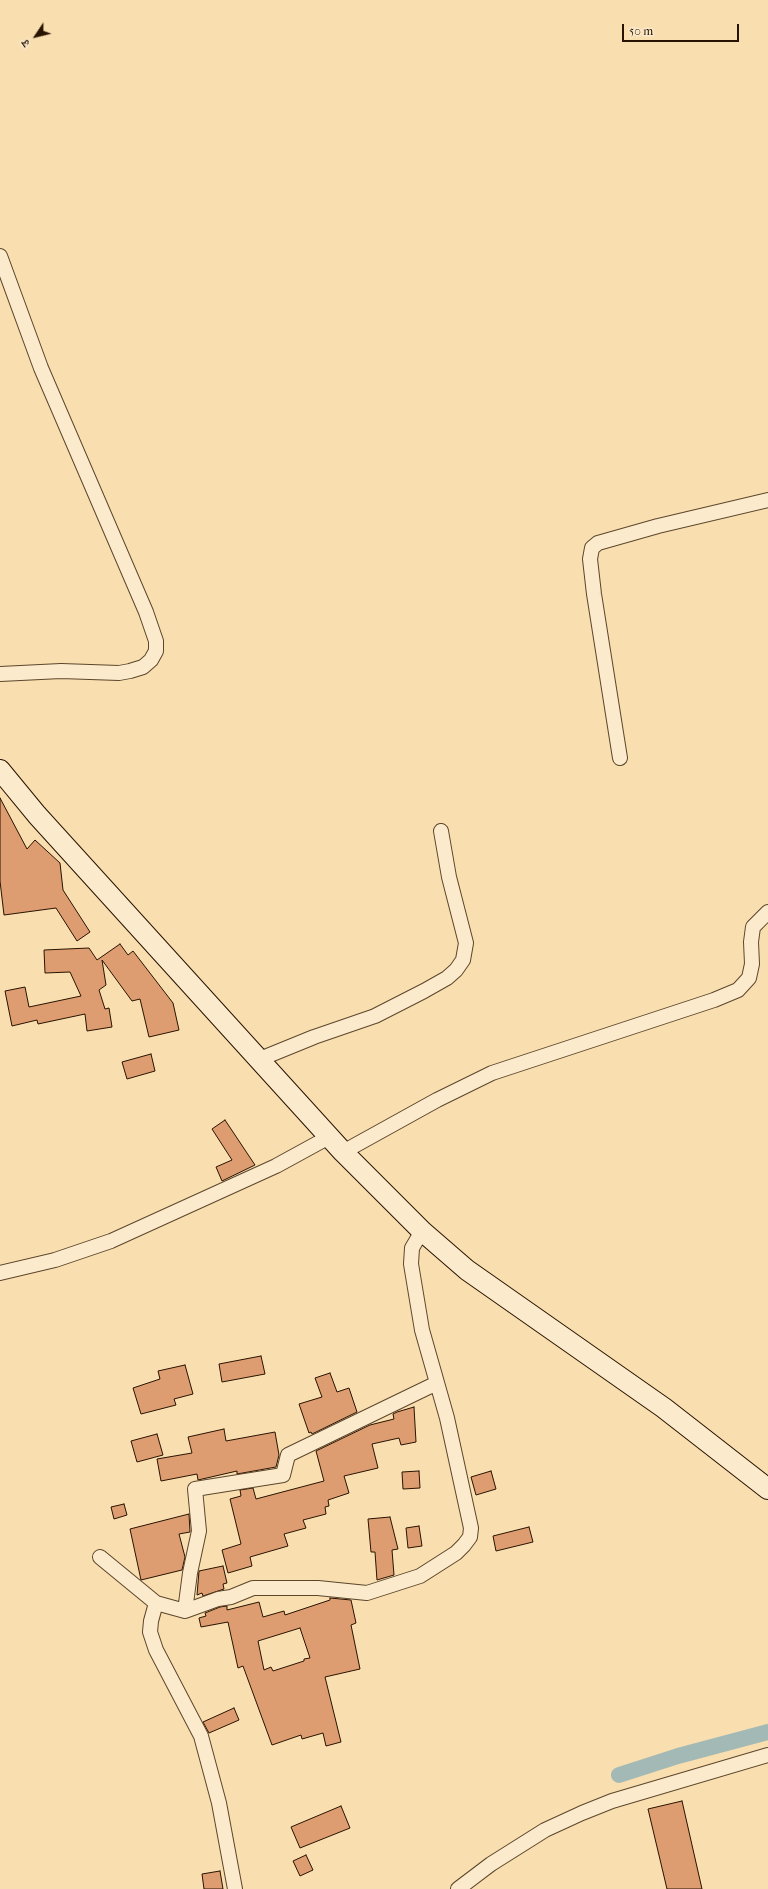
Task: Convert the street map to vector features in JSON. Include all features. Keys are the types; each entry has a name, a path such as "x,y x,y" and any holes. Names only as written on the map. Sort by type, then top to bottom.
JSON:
{"main road":[{"path":"0,770 37,815 260,1059 329,1137 422,1231 467,1270 664,1408 768,1489"}],"street":[{"path":"0,256 42,368 146,612 156,641 156,652 152,660 143,667 119,673 61,671 0,674"},
{"path":"620,758 594,594 590,559 592,548 598,543 651,528 768,500"},
{"path":"260,1059 314,1036 375,1016 447,978 456,970 463,960 466,943 449,877 441,831"},
{"path":"343,1152 437,1100 492,1073 714,1000 738,990 749,978 752,964 751,942 753,927 758,920 768,912"},
{"path":"0,1273 55,1260 111,1241 276,1166 329,1137"},
{"path":"100,1557 156,1603 185,1611 218,1599 231,1597 253,1588 318,1588 367,1592 420,1576 456,1553 467,1542 472,1528 437,1384 422,1330 411,1264 412,1248 422,1231"},
{"path":"185,1611 190,1572 199,1531 195,1489 283,1475 288,1455 437,1384"},
{"path":"156,1603 151,1620 150,1632 156,1650 201,1736 219,1803 235,1889"},
{"path":"458,1889 491,1864 545,1830 582,1813 612,1801 768,1755"}],"building":[{"path":"0,798 27,849 35,840 60,863 63,890 90,932 77,941 56,908 4,915 0,881"},
{"path":"120,944 128,955 133,951 173,1003 179,1030 149,1037 140,999 132,1001 102,960 106,985 99,990 105,1009 109,1008 112,1027 87,1031 85,1014 38,1024 37,1020 12,1026 5,991 25,987 29,1007 81,996 70,972 45,973 44,950 89,948 97,960"},
{"path":"151,1054 155,1071 127,1079 122,1062"},
{"path":"225,1120 255,1165 222,1181 216,1167 232,1160 212,1129"},
{"path":"261,1356 265,1374 222,1382 219,1364"},
{"path":"185,1365 193,1394 174,1399 176,1405 141,1414 133,1388 160,1379 158,1371"},
{"path":"330,1373 337,1392 349,1388 357,1412 312,1434 311,1432 309,1433 299,1404 322,1397 315,1378"},
{"path":"414,1407 416,1442 401,1445 399,1438 372,1444 378,1468 344,1476 349,1493 328,1500 329,1506 325,1507 326,1514 303,1520 306,1528 284,1534 288,1546 250,1557 252,1566 228,1573 222,1550 241,1544 230,1499 241,1496 240,1490 253,1488 256,1499 324,1481 316,1451 370,1425 394,1419 393,1414"},
{"path":"224,1429 226,1441 275,1432 279,1455 276,1467 237,1474 237,1471 198,1480 197,1474 161,1481 157,1459 192,1453 188,1437"},
{"path":"157,1434 163,1455 137,1462 131,1441"},
{"path":"419,1471 420,1488 403,1489 402,1472"},
{"path":"491,1471 496,1489 476,1495 471,1477"},
{"path":"124,1504 127,1515 114,1519 111,1507"},
{"path":"189,1514 190,1532 179,1534 185,1557 182,1570 141,1580 130,1529"},
{"path":"390,1517 398,1549 392,1550 394,1575 377,1580 375,1552 371,1552 368,1519"},
{"path":"419,1526 422,1546 408,1548 406,1528"},
{"path":"529,1527 533,1542 496,1551 493,1536"},
{"path":"223,1566 227,1583 223,1584 224,1589 203,1596 202,1593 197,1595 199,1571"},
{"path":"330,1598 351,1600 356,1623 351,1625 360,1669 325,1677 341,1742 326,1746 323,1733 302,1739 301,1735 272,1745 243,1666 238,1668 228,1622 201,1627 199,1618 206,1616 205,1613 220,1607 227,1606 227,1610 259,1602 263,1617 284,1611 285,1615 330,1600","holes":["300,1628 310,1658 273,1671 271,1667 264,1670 258,1641"]},
{"path":"234,1708 239,1720 209,1733 203,1722"},
{"path":"682,1801 702,1889 667,1889 648,1809"},
{"path":"341,1806 350,1828 300,1848 291,1827"},
{"path":"306,1855 313,1870 300,1876 293,1861"},
{"path":"220,1871 223,1889 204,1889 202,1874"}],"waterway":[{"path":"619,1775 678,1756 768,1732"}]}
